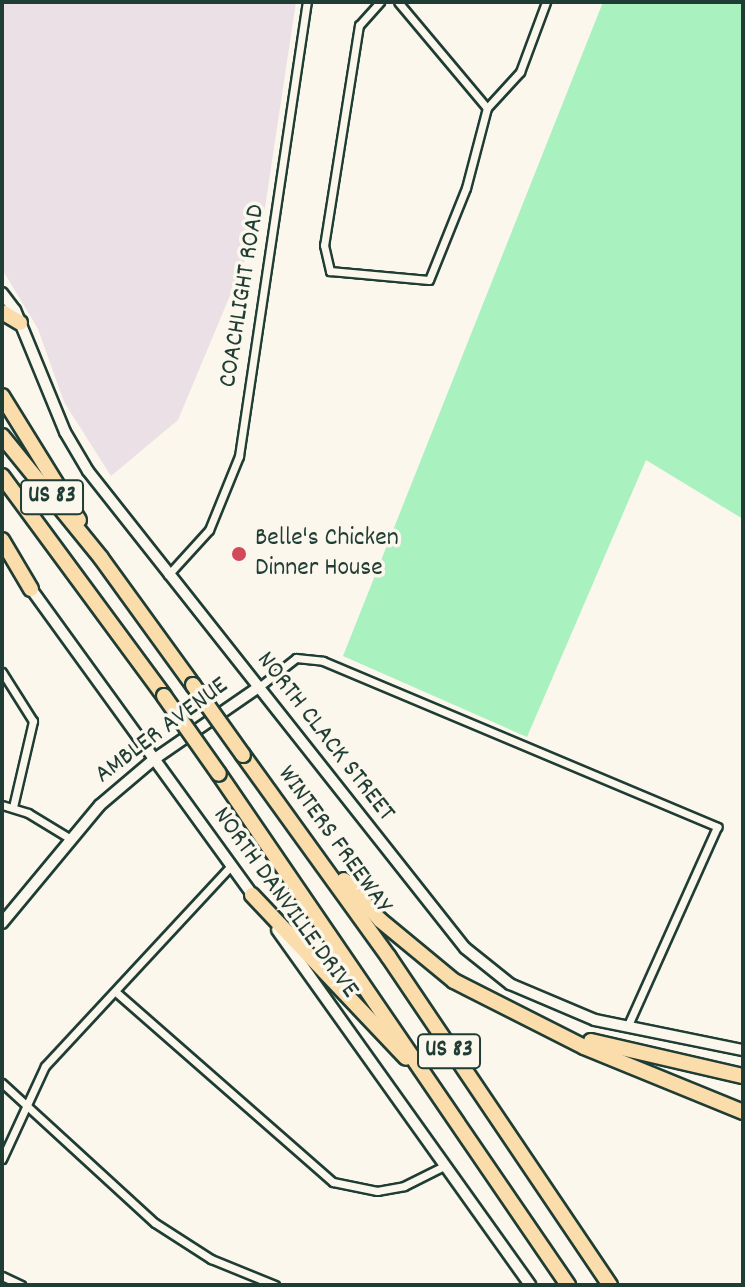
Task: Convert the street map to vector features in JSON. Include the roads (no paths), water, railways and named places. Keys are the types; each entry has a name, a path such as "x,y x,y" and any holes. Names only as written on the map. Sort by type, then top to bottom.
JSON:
{"highway":[{"path":"2,312 20,323"},
{"path":"2,396 101,558"},
{"name":"WINTERS FREEWAY","path":"2,436 101,558 289,816 610,1285"},
{"name":"WINTERS FREEWAY","path":"2,476 219,774 568,1285"},
{"path":"2,540 31,589"},
{"path":"289,816 380,920 414,951 509,1012 743,1112"},
{"path":"252,895 446,1106"},
{"path":"509,1012 661,1061 743,1076"},
{"path":"533,1236 559,1285"}],"main road":[{"name":"NORTH CLACK STREET","path":"2,293 20,323 65,432 88,471 465,948 490,971 536,998 626,1029 743,1050"},
{"name":"NORTH DANVILLE DRIVE","path":"2,549 530,1285"},
{"name":"AMBLER AVENUE","path":"2,923 100,805 153,760 259,687"}],"street":[{"name":"COACHLIGHT ROAD","path":"168,575 209,530 239,456 307,2"},
{"path":"380,2 359,25 324,245 330,271 429,280 466,188 487,108 520,72 546,2"},
{"path":"398,2 487,108"},
{"path":"259,687 296,658 323,661 717,827 626,1029"},
{"path":"2,672 33,721 13,807"},
{"path":"2,805 13,807 71,839"},
{"path":"2,1159 24,1102 45,1066 117,993 231,866"},
{"path":"117,993 333,1182 377,1191 404,1186 444,1166"},
{"path":"2,1083 130,1203 180,1241 275,1285"},
{"path":"2,1276 21,1285"}],"place":[{"name":"Belle's Chicken Dinner House","path":"239,554"}]}
